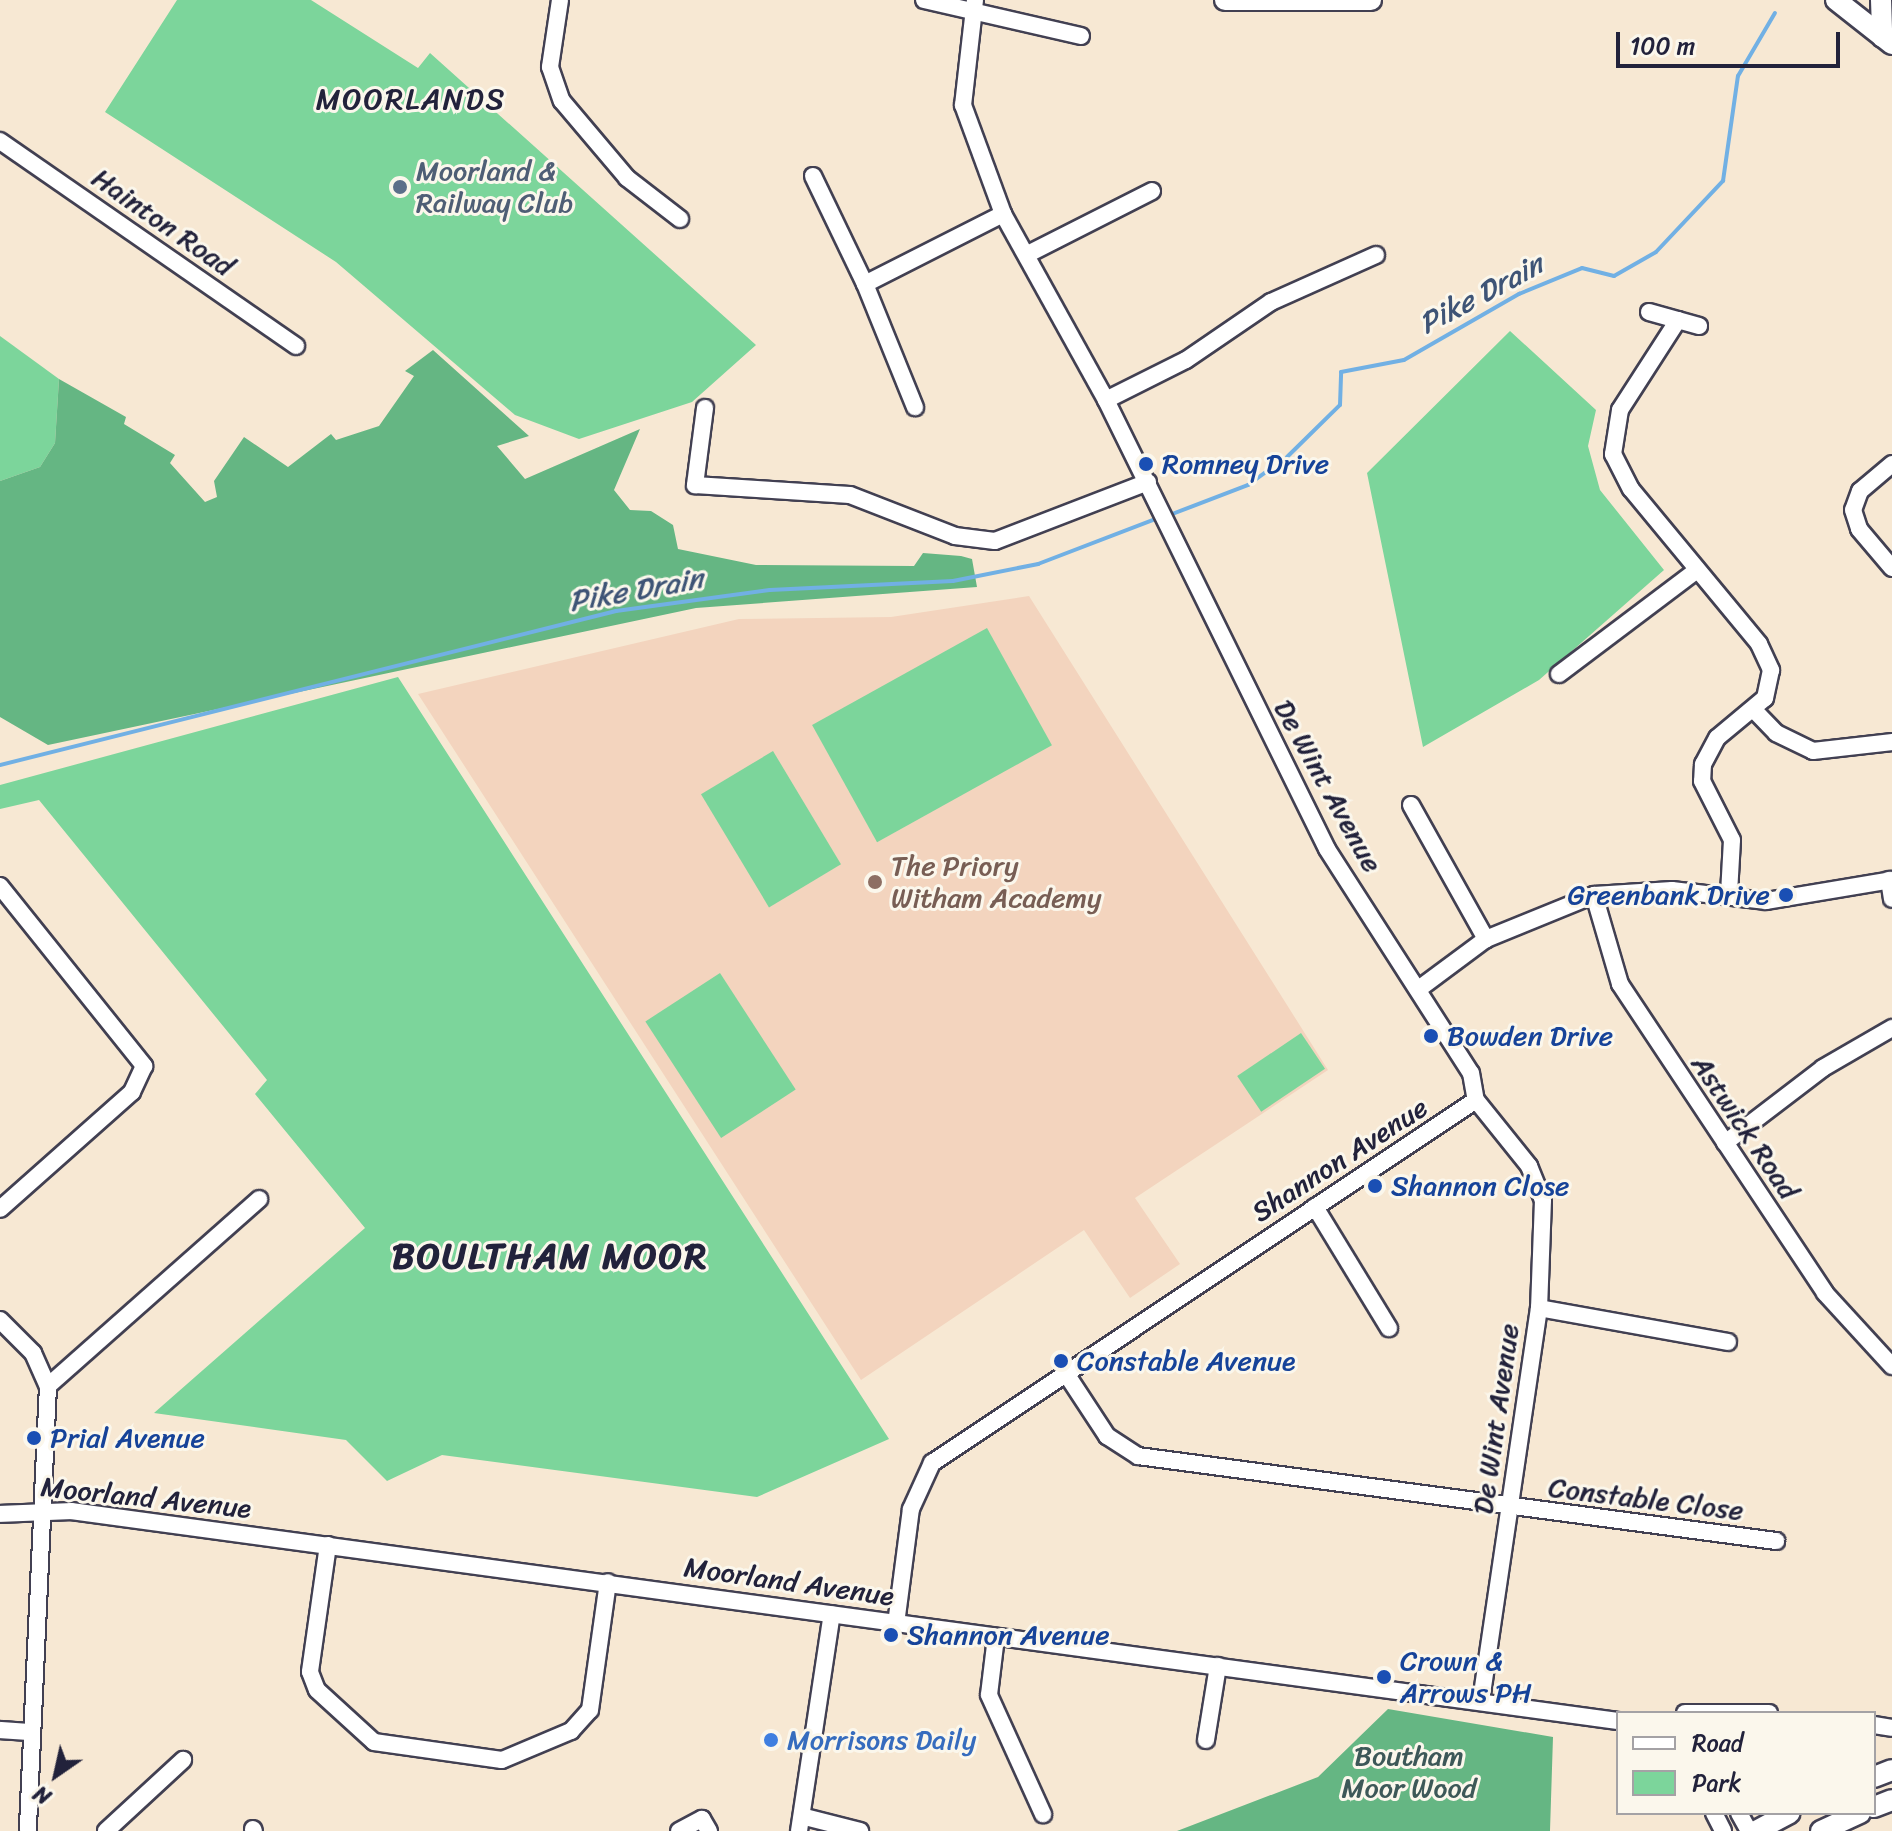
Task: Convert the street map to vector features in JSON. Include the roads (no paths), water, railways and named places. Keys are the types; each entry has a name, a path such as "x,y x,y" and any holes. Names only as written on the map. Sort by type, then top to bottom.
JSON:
{"main road":[{"path":"1225,0 1371,0"},
{"path":"1836,0 1887,40"},
{"path":"1881,0 1887,40"},
{"path":"1756,1831 1786,1815"},
{"path":"1821,1831 1856,1815"}],"street":[{"path":"560,0 550,67 562,101 627,178 680,219"},
{"path":"924,0 975,6 1081,36"},
{"name":"De Wint Avenue","path":"975,6 963,105 1003,214 1028,254 1106,400 1327,849 1420,988 1471,1073 1476,1100 1529,1166 1543,1200 1539,1308 1481,1702"},
{"name":"Hainton Road","path":"0,141 296,346"},
{"path":"813,176 865,284 915,407"},
{"path":"1028,254 1152,191"},
{"path":"865,284 1003,214"},
{"path":"1106,400 1196,354 1271,302 1376,255"},
{"path":"1649,312 1699,326"},
{"path":"1678,320 1620,410 1613,454 1631,489 1766,655 1769,685 1754,710 1717,738 1703,764 1702,781 1732,840 1729,894"},
{"path":"705,408 695,485 850,495 955,536 995,541 1150,488"},
{"path":"1892,464 1860,491 1853,510 1859,529 1892,568"},
{"path":"1559,674 1697,570"},
{"path":"1754,710 1776,733 1813,751 1892,742"},
{"path":"1411,805 1486,939"},
{"path":"1420,988 1486,939 1594,895 1729,894 1766,901 1817,897 1890,880 1892,899"},
{"path":"0,886 144,1066 132,1092 0,1209"},
{"name":"Astwick Road","path":"1594,895 1620,984 1825,1293 1892,1366"},
{"path":"1725,1143 1823,1068 1892,1028"},
{"name":"Shannon Avenue","path":"896,1624 921,1478 959,1442 1476,1100"},
{"path":"48,1386 259,1199"},
{"path":"1315,1207 1389,1328"},
{"path":"1539,1308 1728,1342"},
{"path":"0,1320 33,1353 48,1386 28,1831"},
{"path":"1065,1372 1107,1436 1138,1456 1510,1510"},
{"name":"Moorland Avenue","path":"0,1514 42,1509 328,1545 1616,1721"},
{"name":"Constable Close","path":"1510,1510 1776,1541"},
{"path":"328,1545 310,1672 317,1690 374,1742 502,1760 571,1731 590,1710 608,1582"},
{"path":"832,1614 802,1824 860,1831"},
{"path":"996,1637 989,1695 1043,1814"},
{"path":"1206,1740 1218,1666"},
{"path":"0,1730 32,1732"},
{"path":"106,1831 183,1760"},
{"path":"679,1831 702,1819 709,1831"}],"waterway":[{"name":"Pike Drain","path":"1287,457 1340,405 1341,372 1404,360 1519,294 1582,268 1614,276 1656,252 1723,181 1738,76 1775,13"},
{"name":"Pike Drain","path":"1167,516 1248,485 1274,466"},
{"name":"Pike Drain","path":"0,765 616,611 770,590 953,581 1038,564 1158,518"}],"place":[{"name":"Moorland & Railway Club","path":"400,187"},
{"name":"Romney Drive","path":"1146,464"},
{"name":"The Priory Witham Academy","path":"875,882"},
{"name":"Greenbank Drive","path":"1786,895"},
{"name":"Bowden Drive","path":"1431,1036"},
{"name":"Shannon Close","path":"1375,1186"},
{"name":"Constable Avenue","path":"1061,1361"},
{"name":"Prial Avenue","path":"34,1438"},
{"name":"Shannon Avenue","path":"891,1635"},
{"name":"Crown & Arrows PH","path":"1384,1677"},
{"name":"Morrisons Daily","path":"771,1740"}],"district":[{"name":"MOORLANDS","path":"411,99"},
{"name":"BOULTHAM MOOR","path":"550,1257"}],"park label":[{"name":"Boutham Moor Wood","path":"1409,1772"}]}
